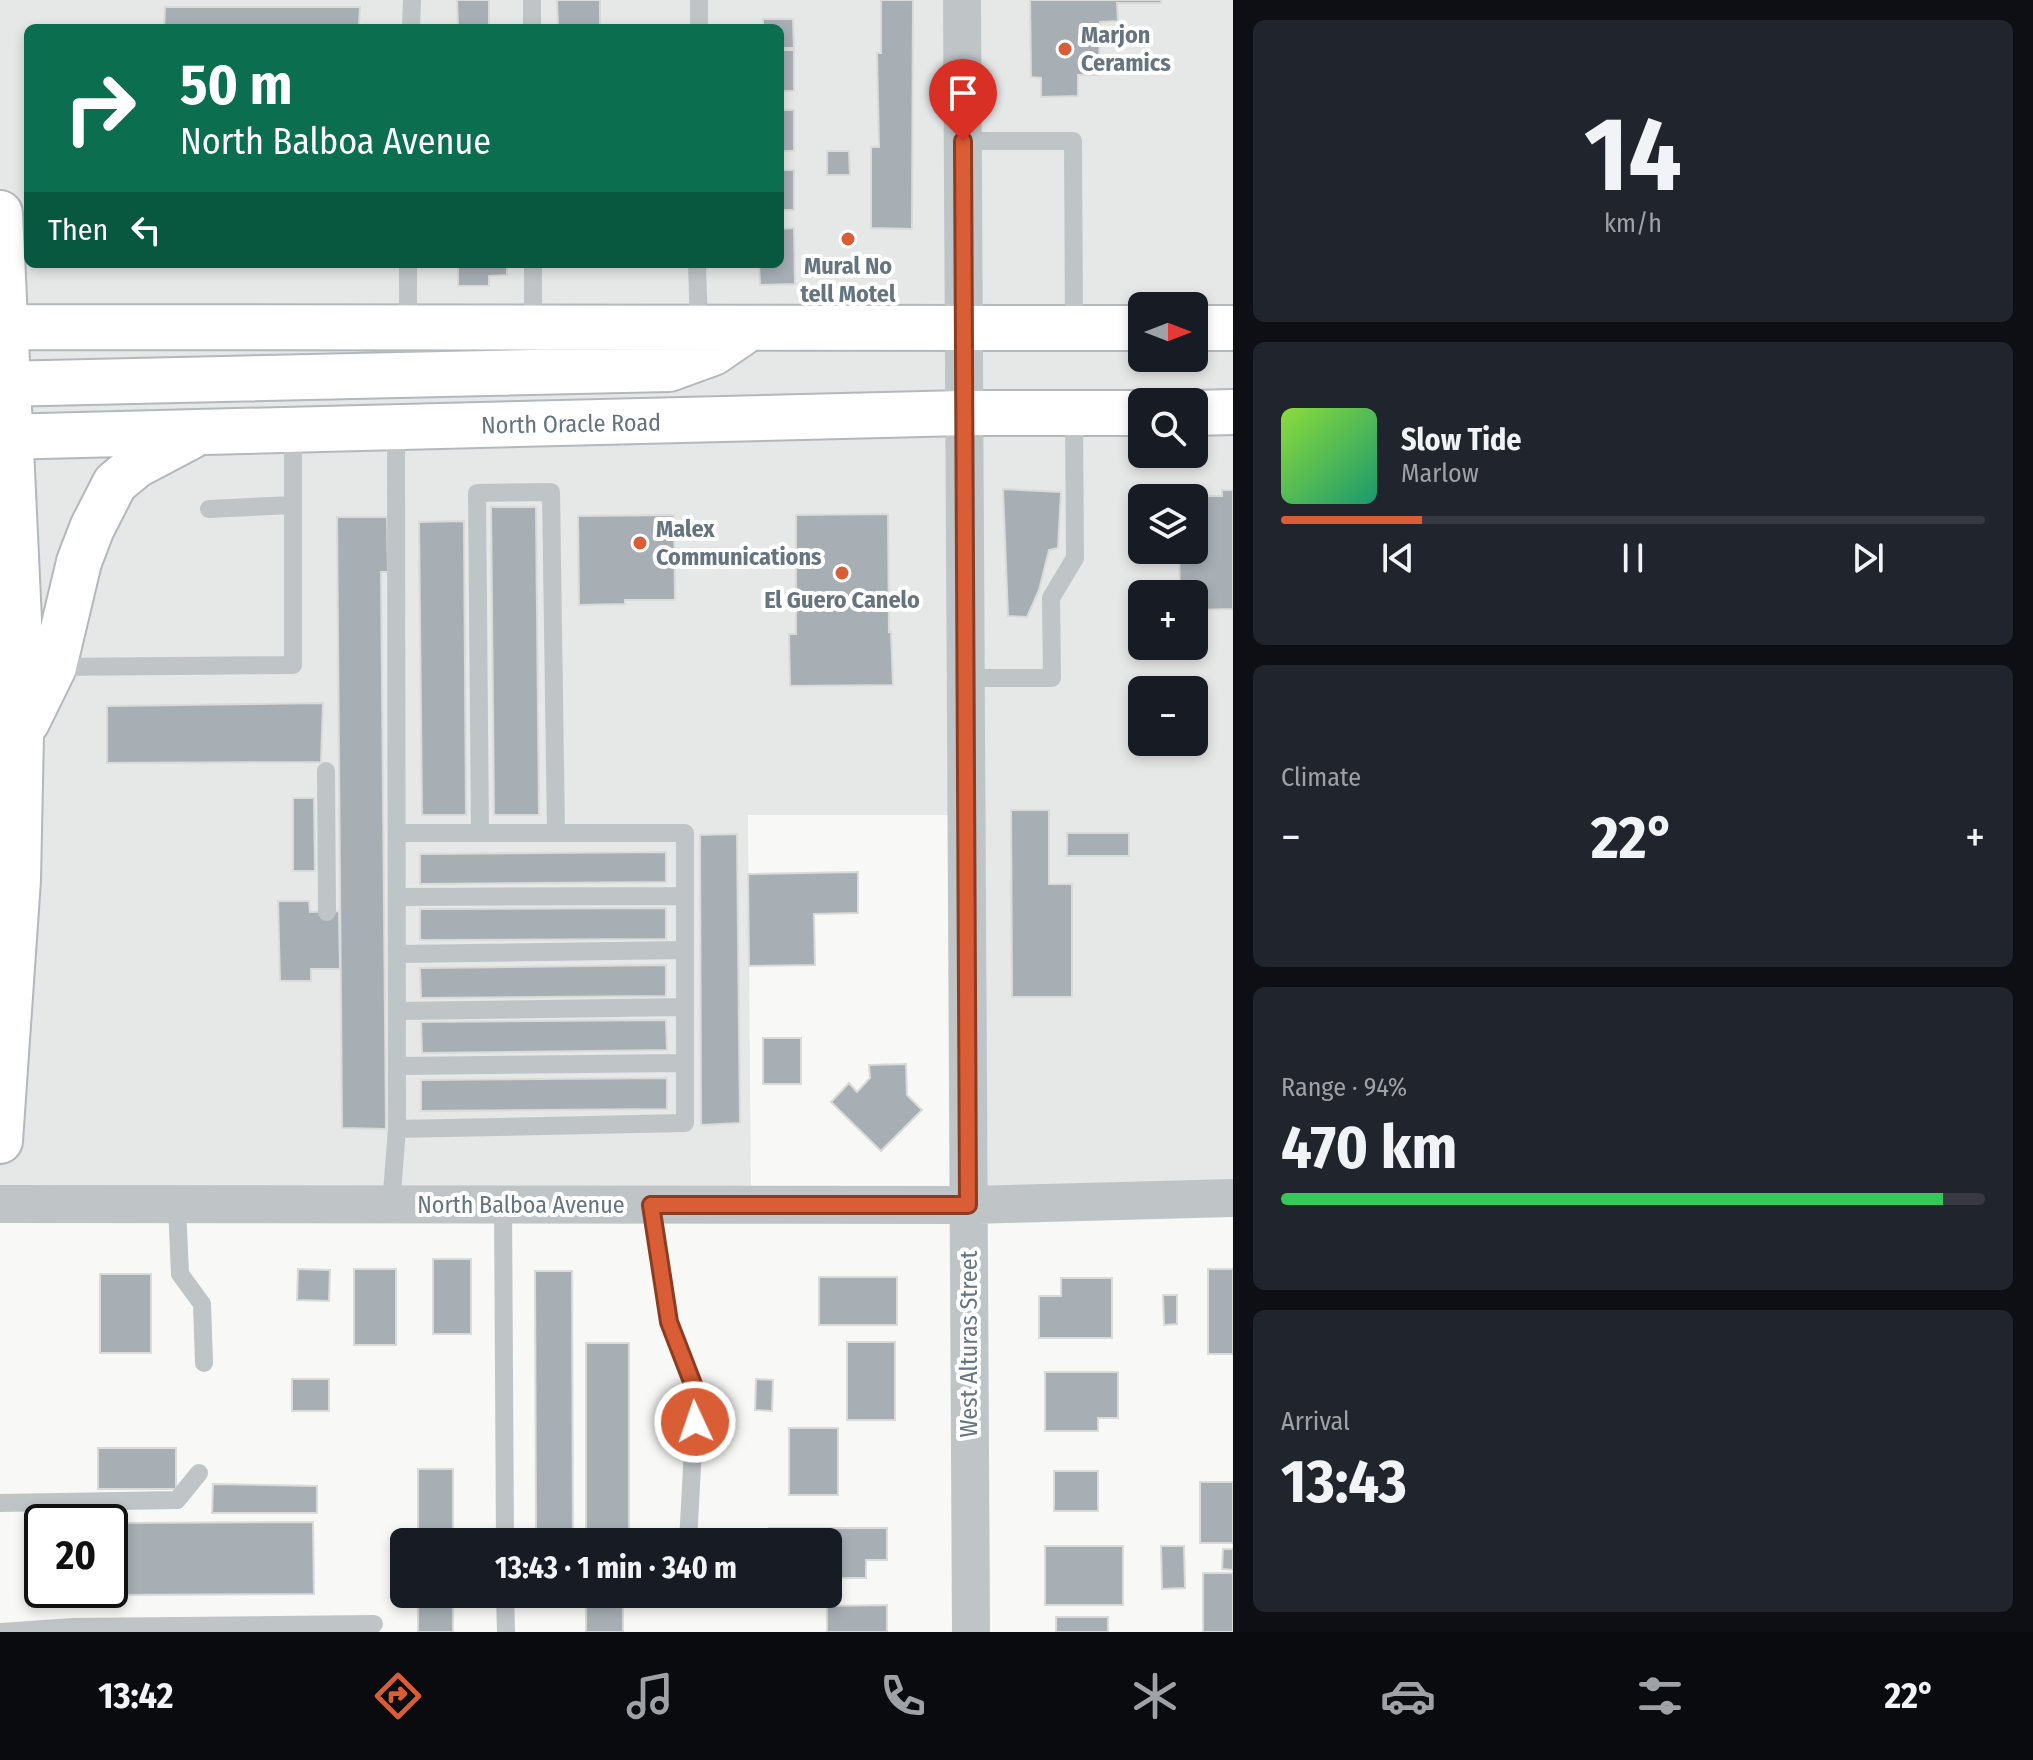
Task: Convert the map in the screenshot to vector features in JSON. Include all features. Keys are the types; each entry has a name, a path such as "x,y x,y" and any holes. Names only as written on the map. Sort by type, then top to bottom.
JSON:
{"main road":[{"path":"0,213 4,436 19,613 22,732 18,880 0,1141"},
{"path":"1,329 408,326 1128,328"},
{"path":"3,383 669,369 713,353 750,328"},
{"path":"1208,328 1233,328"},
{"path":"1208,413 1233,412"},
{"name":"North Oracle Road","path":"4,436 963,413 1128,413"},
{"path":"22,732 54,667 79,562 115,483 137,465 198,433"}],"street":[{"name":"West Alturas Street","path":"962,0 971,1632"},
{"name":"North Balboa Avenue","path":"0,1204 968,1205 1233,1198"}],"lane":[{"path":"411,24 412,0"},
{"path":"532,0 532,24"},
{"path":"699,0 699,24"},
{"path":"963,141 1073,141 1074,329"},
{"path":"408,268 408,326"},
{"path":"533,268 533,327"},
{"path":"697,268 699,328"},
{"path":"965,678 1052,678 1051,598 1075,558 1074,413"},
{"path":"391,1205 397,1129 396,428"},
{"path":"54,667 293,665 293,431"},
{"path":"480,833 477,493 551,492 556,833"},
{"path":"209,509 293,505"},
{"path":"326,771 327,912"},
{"path":"397,833 685,833 685,1123 397,1129"},
{"path":"397,897 685,896"},
{"path":"397,954 685,950"},
{"path":"397,1011 685,1007"},
{"path":"397,1066 685,1063"},
{"path":"503,1205 505,1528"},
{"path":"651,1205 669,1322 696,1392 689,1528"},
{"path":"177,1206 180,1274 202,1304 204,1363"},
{"path":"0,1503 177,1500 199,1473"},
{"path":"505,1608 506,1632"},
{"path":"0,1632 73,1627 374,1624"}],"shaded area":[{"path":"0,0 1233,0 1233,1204 968,1205 965,815 748,815 751,1205 0,1204"}],"building":[{"path":"457,0 489,0 489,24 458,24"},
{"path":"557,0 600,0 600,24 558,24"},
{"path":"881,0 913,0 912,229 871,228 871,147 879,147 877,53 881,53"},
{"name":"Marjon Ceramics","path":"1030,0 1161,0 1161,3 1117,3 1118,21 1100,22 1099,75 1078,75 1078,96 1041,97 1041,78 1031,77"},
{"path":"165,7 360,7 359,24 164,24"},
{"path":"763,19 793,19 794,48 784,48 784,24 763,24"},
{"path":"784,50 794,50 794,91 784,91"},
{"path":"784,110 794,110 794,151 784,151"},
{"path":"827,151 849,151 850,175 827,175"},
{"path":"784,170 794,170 794,210 784,210"},
{"path":"794,228 795,284 760,285 759,268 784,268 784,229"},
{"path":"458,268 507,268 507,275 489,276 489,286 458,286"},
{"path":"1003,489 1061,492 1058,548 1049,550 1039,590 1027,617 1008,616"},
{"path":"1222,490 1233,490 1233,609 1208,610 1208,580 1180,580 1179,564 1208,564 1208,496 1222,496"},
{"path":"491,507 536,507 539,815 494,815"},
{"name":"El Guero Canelo","path":"888,514 889,632 893,685 790,686 789,634 796,634 796,515"},
{"path":"674,515 675,600 625,600 625,604 579,605 578,516"},
{"path":"337,517 387,517 388,572 381,572 386,1129 342,1128"},
{"path":"464,521 466,815 422,815 419,522"},
{"path":"323,703 321,762 107,763 107,706"},
{"path":"293,798 314,798 315,871 293,871"},
{"path":"1011,810 1049,810 1049,884 1072,884 1072,997 1012,997"},
{"path":"1067,833 1129,833 1129,856 1067,856"},
{"path":"737,834 740,1123 701,1125 700,835"},
{"path":"666,852 666,882 420,884 420,854"},
{"path":"858,872 858,913 814,914 815,965 749,966 748,874"},
{"path":"278,901 309,901 310,912 339,911 340,969 311,969 311,981 280,981"},
{"path":"666,908 666,939 420,940 420,909"},
{"path":"666,965 666,996 421,998 420,968"},
{"path":"666,1020 667,1050 422,1053 421,1022"},
{"path":"763,1038 801,1038 801,1084 763,1084"},
{"path":"906,1064 907,1095 922,1110 881,1151 831,1102 849,1083 857,1092 870,1078 869,1065"},
{"path":"667,1078 667,1109 421,1111 421,1080"},
{"path":"433,1259 471,1259 471,1334 433,1334"},
{"path":"298,1269 330,1270 329,1301 297,1300"},
{"path":"354,1269 396,1269 396,1345 354,1345"},
{"path":"1208,1269 1233,1269 1233,1354 1208,1354"},
{"path":"535,1271 572,1271 573,1528 536,1528"},
{"path":"100,1274 151,1274 151,1353 100,1353"},
{"path":"819,1277 897,1277 897,1325 819,1325"},
{"path":"1061,1278 1112,1278 1112,1338 1039,1338 1039,1296 1061,1296"},
{"path":"1163,1295 1177,1295 1177,1324 1164,1325"},
{"path":"847,1342 895,1342 895,1420 847,1420"},
{"path":"586,1343 629,1343 629,1528 586,1528"},
{"path":"1045,1372 1118,1372 1118,1418 1098,1418 1098,1431 1045,1431"},
{"path":"292,1379 329,1379 329,1411 292,1411"},
{"path":"756,1379 773,1380 772,1411 755,1410"},
{"path":"789,1428 838,1428 838,1495 789,1495"},
{"path":"98,1448 176,1448 176,1489 98,1489"},
{"path":"418,1469 453,1469 453,1528 418,1528"},
{"path":"1054,1471 1098,1471 1098,1511 1054,1511"},
{"path":"1200,1482 1233,1482 1233,1543 1200,1543"},
{"path":"213,1484 317,1486 317,1513 212,1513"},
{"path":"313,1522 314,1594 128,1595 128,1523"},
{"path":"842,1528 887,1528 887,1560 866,1560 866,1578 842,1578"},
{"path":"1045,1546 1123,1546 1123,1605 1045,1605"},
{"path":"1161,1546 1184,1546 1185,1588 1162,1589"},
{"path":"1223,1549 1233,1549 1233,1570 1222,1569"},
{"path":"1203,1573 1233,1573 1233,1632 1203,1632"},
{"path":"887,1605 887,1632 827,1632 827,1608"},
{"path":"418,1608 453,1608 453,1632 418,1632"},
{"path":"586,1608 623,1608 623,1632 586,1632"},
{"path":"1056,1617 1108,1617 1108,1632 1056,1632"}],"place":[{"name":"Marjon Ceramics","path":"1065,49"},
{"name":"Mural No tell Motel","path":"848,239"},
{"name":"Malex Communications","path":"640,543"},
{"name":"El Guero Canelo","path":"842,573"}],"route":[{"path":"695,1422 696,1392 669,1322 651,1205 968,1205 963,141"}]}
